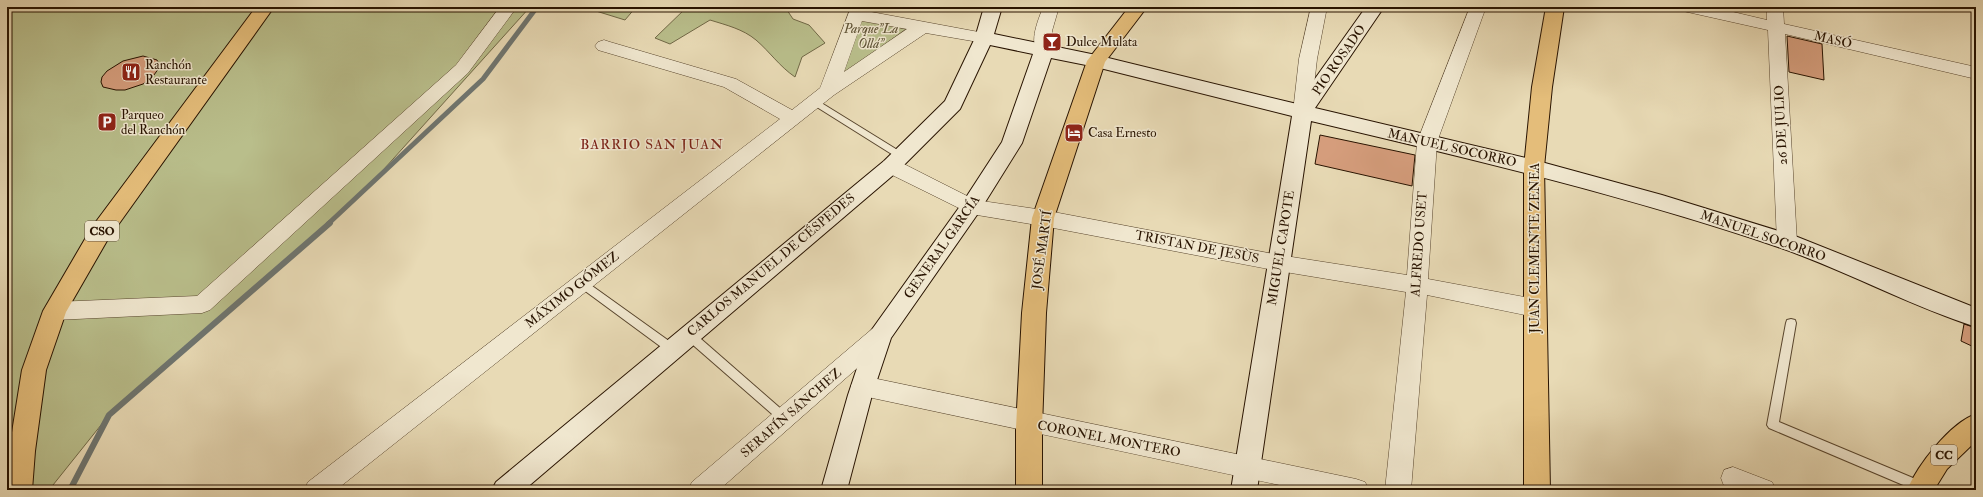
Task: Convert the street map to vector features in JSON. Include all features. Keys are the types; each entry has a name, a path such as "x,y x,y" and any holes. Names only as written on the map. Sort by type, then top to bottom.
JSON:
{"main road":[{"name":"CSO","path":"19,490 22,451 34,370 55,311 104,228 265,7"},
{"name":"JOSÉ MARTÍ","path":"1029,490 1029,422 1034,313 1043,218 1096,61 1138,7"},
{"name":"JUAN CLEMENTE ZENEA","path":"1537,490 1534,167 1542,87 1555,7"},
{"name":"CC","path":"1920,488 1938,461 1976,425"}],"street":[{"path":"55,311 202,304 462,69 509,7"},
{"name":"CARLOS MANUEL DE CÉSPEDES","path":"505,490 896,161 953,104 984,38 993,7"},
{"name":"GENERAL GARCÍA","path":"834,490 863,386 880,335 971,206 1012,143 1044,50 1043,30 1051,7"},
{"name":"MIGUEL CAPOTE","path":"1246,478 1302,112 1308,59 1319,7"},
{"name":"PIO ROSADO","path":"1302,112 1375,7"},
{"name":"ALFREDO USET","path":"1398,490 1417,285 1427,142 1478,7"},
{"name":"MASÓ","path":"1689,7 1976,73"},
{"name":"26 DE JULIO","path":"1775,7 1787,242"},
{"path":"821,97 858,11 984,38"},
{"name":"MÁXIMO GÓMEZ","path":"317,490 581,282 821,97 924,26"},
{"name":"MANUEL SOCORRO","path":"984,38 1096,61 1534,167 1655,200 1787,242 1975,317"},
{"path":"604,46 730,84 794,119"},
{"name":"TRISTAN DE JESÙS","path":"896,161 971,206 1043,218 1279,263 1417,285 1535,308"},
{"name":"SERAFÍN SÁNCHEZ","path":"701,490 880,335"},
{"name":"CORONEL MONTERO","path":"863,386 1029,422 1246,478 1356,490"},
{"path":"1733,478 1763,490"}],"lane":[{"name":"TRISTAN DE JESÙS","path":"821,97 896,161"},
{"path":"581,282 672,349"},
{"path":"1791,323 1773,426 1920,488"},
{"path":"689,335 784,418"}],"green space":[{"path":"7,7 530,7 357,199 109,415 49,490 7,490"},
{"path":"583,7 636,7 625,20"},
{"path":"687,7 785,7 793,19 809,25 825,43 802,57 795,77 751,36 734,28 710,20 670,44 655,38"},
{"name":"Parque\"La Ollá\"","path":"862,19 906,29 842,76"}],"building":[{"path":"1787,36 1822,44 1824,80 1789,72"},
{"name":"Ranchón Restaurante","path":"143,56 157,60 159,64 159,68 151,79 143,84 125,90 116,90 103,87 101,82 102,77 107,71 123,61"},
{"path":"1320,135 1415,155 1412,186 1315,164"},
{"path":"1964,324 1976,328 1976,348 1961,341"}],"waterway":[{"path":"328,224 483,79 537,7"},
{"path":"70,490 109,415 330,223"}],"place":[{"name":"Dulce Mulata","path":"1052,42"},
{"name":"Ranchón Restaurante","path":"131,72"},
{"name":"Parqueo del Ranchón","path":"107,122"},
{"name":"Casa Ernesto","path":"1074,133"}],"district":[{"name":"BARRIO SAN JUAN","path":"652,144"}]}
